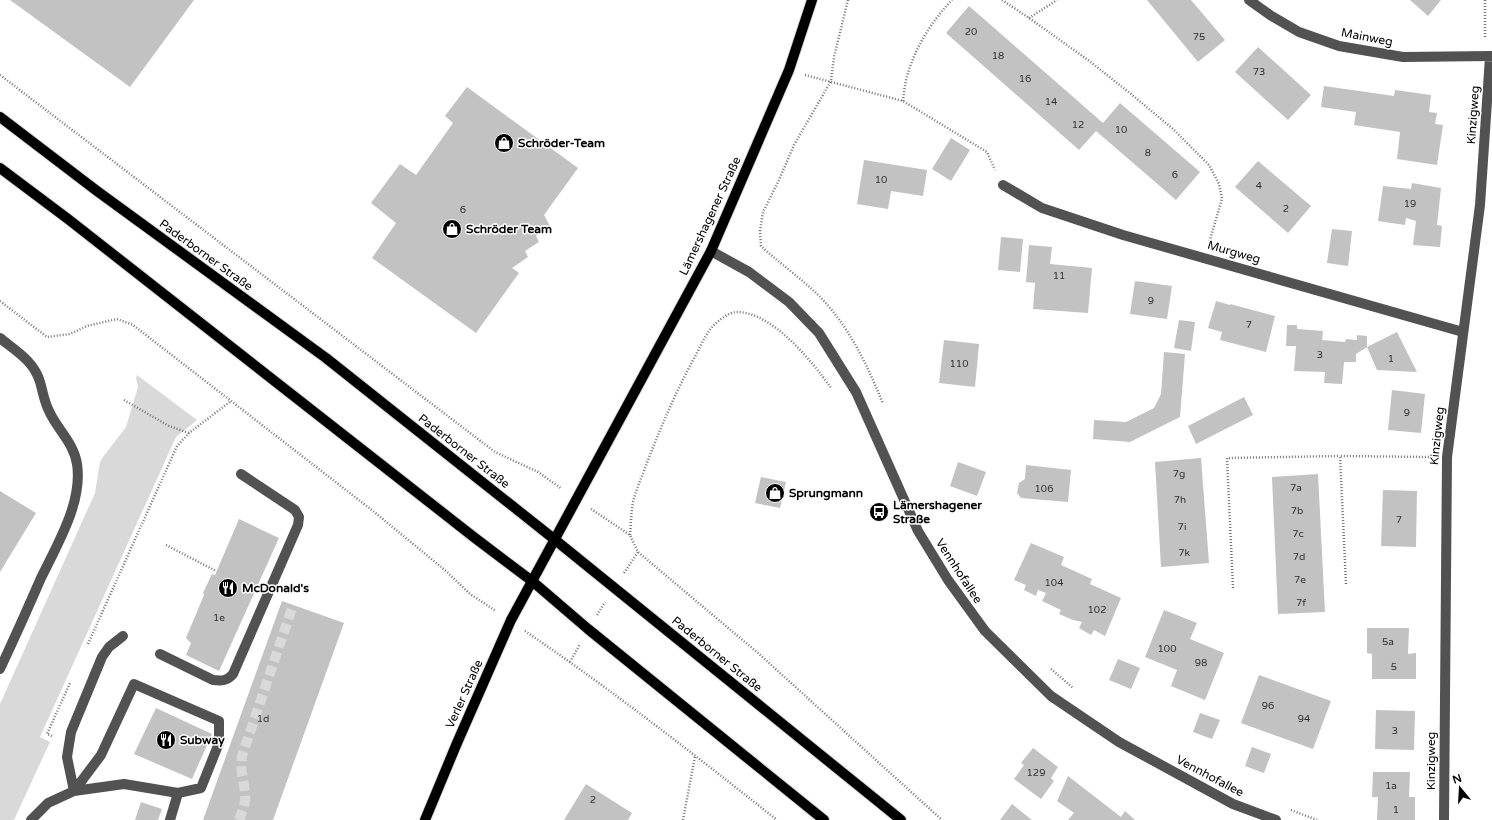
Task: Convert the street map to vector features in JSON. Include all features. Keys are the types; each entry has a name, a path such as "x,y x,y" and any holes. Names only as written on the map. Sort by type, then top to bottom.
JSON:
{"main road":[{"name":"Lämershagener Straße","path":"532,581 711,250 789,70 812,0"},
{"name":"Paderborner Straße","path":"0,117 97,191 326,358 554,539 901,820"},
{"path":"0,168 68,219 532,581 588,629 824,820"},
{"name":"Verler Straße","path":"425,820 456,743 510,620 532,581"}],"street":[{"name":"Mainweg","path":"1249,0 1270,15 1299,32 1339,46 1403,57 1491,57"},
{"name":"Kinzigweg","path":"1444,820 1447,457 1480,205 1491,57"},
{"name":"Murgweg","path":"1003,185 1042,208 1123,235 1463,332"},
{"name":"Vennhofallee","path":"711,250 749,272 789,302 819,333 856,392 918,531 948,580 984,632 1051,696 1119,742 1233,804 1276,820"},
{"path":"0,338 27,359 35,369 40,382 44,402 51,416 74,451 77,464 78,486 74,503 63,530 0,669"},
{"path":"160,654 213,680 222,681 229,679 233,674 298,525 299,517 295,510 241,474"},
{"path":"74,791 68,757 68,744 71,732 102,657 110,647 123,636"},
{"path":"31,820 48,803 74,791 124,784 178,793 201,788 219,743 219,722 134,684 101,755 74,791"},
{"path":"170,820 178,793"}],"path":[{"path":"848,0 834,57 831,81 794,145 763,212 760,231 761,246 815,292 837,318 859,352 885,410"},
{"path":"903,101 908,74 917,49 928,29 952,0"},
{"path":"1002,0 1030,18 1088,60 1131,94 1173,129 1209,165 1219,184 1222,199 1206,258"},
{"path":"1030,18 1056,0"},
{"path":"1485,0 1485,37 1491,57"},
{"path":"789,70 903,101 986,152 1003,185"},
{"path":"0,75 495,452 538,472 575,499 630,535 638,552 758,653 942,820"},
{"path":"0,301 47,336 70,334 87,326 117,319 133,325 391,526 446,571 470,594 570,662 695,755 777,820"},
{"path":"630,535 634,501 652,449 677,392 710,330 714,325 728,315"},
{"path":"124,400 169,426 179,431 189,433"},
{"path":"85,649 177,446 189,433 231,401"},
{"path":"1340,456 1346,584"},
{"path":"1233,588 1227,458 1340,456 1447,457"},
{"path":"166,545 216,572"},
{"path":"570,662 588,629 638,552"},
{"path":"1048,666 1064,681 1077,690"},
{"path":"68,744 47,734 73,677"},
{"path":"683,820 695,755"},
{"path":"1289,809 1317,820"}],"shaded area":[{"path":"137,375 197,420 176,437 40,737 50,742 14,820 0,820 0,704 95,493 100,462 126,427 138,387 136,378"}],"building":[{"path":"10,0 194,0 130,87"},
{"path":"1147,0 1191,0 1225,40 1198,62"},
{"path":"1410,0 1441,0 1428,16"},
{"path":"969,6 1103,123 1120,103 1200,172 1176,200 1096,131 1079,150 946,33"},
{"path":"1258,47 1311,95 1288,120 1235,72"},
{"path":"1324,86 1394,96 1395,90 1431,95 1429,112 1437,113 1435,124 1443,125 1437,165 1397,159 1400,132 1354,125 1356,112 1321,107"},
{"path":"467,87 578,168 544,215 550,226 536,236 539,242 525,251 528,257 512,268 519,273 476,333 372,258 396,223 371,203 400,164 416,175 453,123 445,116"},
{"path":"951,138 970,150 951,181 932,169"},
{"path":"864,160 927,170 923,196 891,191 888,209 857,204"},
{"path":"1258,161 1311,206 1288,233 1235,187"},
{"path":"1412,183 1441,188 1437,225 1442,226 1440,247 1413,245 1416,221 1406,218 1405,225 1378,221 1383,186 1411,189"},
{"path":"1332,229 1352,231 1348,266 1327,263"},
{"path":"1001,237 1023,239 1020,272 998,270"},
{"path":"1029,245 1052,247 1050,264 1092,268 1088,313 1033,309 1035,283 1026,282"},
{"path":"1135,281 1172,286 1167,319 1130,314"},
{"path":"1216,301 1275,316 1266,352 1220,340 1222,332 1208,328"},
{"path":"1179,320 1195,322 1191,351 1174,348"},
{"path":"1287,325 1297,325 1297,329 1323,331 1322,340 1345,342 1346,339 1357,340 1357,335 1367,336 1367,347 1356,354 1356,362 1344,362 1342,384 1324,383 1325,372 1294,371 1296,346 1286,346"},
{"path":"1397,332 1417,372 1377,370 1367,347"},
{"path":"944,340 979,344 975,387 939,383"},
{"path":"1164,352 1185,354 1180,417 1130,442 1093,439 1094,420 1126,422 1154,408 1161,394"},
{"path":"1392,390 1425,394 1421,433 1388,430"},
{"path":"1244,397 1253,415 1196,444 1188,426"},
{"path":"1201,458 1209,563 1161,567 1155,462"},
{"path":"958,462 986,472 977,496 950,486"},
{"path":"1026,465 1071,470 1068,502 1021,498 1017,493 1019,483 1025,479"},
{"path":"1318,474 1325,612 1278,614 1272,477"},
{"path":"761,477 786,482 780,508 755,503"},
{"path":"1383,490 1417,491 1416,547 1381,546"},
{"path":"0,491 36,513 0,572"},
{"path":"239,519 279,538 219,671 186,655 191,643 186,638 204,595 203,593 212,574 215,575"},
{"path":"1031,543 1064,557 1061,565 1092,579 1090,584 1121,598 1105,636 1094,630 1091,635 1079,628 1082,622 1059,614 1061,610 1042,601 1046,593 1038,590 1036,596 1024,590 1026,585 1014,580"},
{"path":"282,601 344,623 273,820 203,820"},
{"path":"1164,610 1197,623 1190,639 1224,653 1205,700 1171,686 1177,670 1145,657"},
{"path":"1367,628 1409,628 1408,654 1416,653 1416,679 1372,679 1372,654 1367,653"},
{"path":"1118,659 1140,668 1131,689 1109,680"},
{"path":"1259,675 1331,701 1313,749 1241,723"},
{"path":"156,708 212,734 192,779 134,754"},
{"path":"1376,710 1415,711 1414,750 1375,749"},
{"path":"1200,713 1220,720 1212,739 1193,732"},
{"path":"1252,747 1271,754 1264,773 1245,766"},
{"path":"1033,748 1058,767 1051,778 1054,781 1041,799 1014,779 1024,765 1021,763"},
{"path":"1373,772 1410,772 1409,797 1415,797 1415,820 1377,820 1378,797 1372,797"},
{"path":"1068,776 1121,817 1125,811 1135,820 1068,820 1074,813 1057,801"},
{"path":"586,784 632,813 628,820 564,820"},
{"path":"141,802 162,809 158,820 135,820"},
{"path":"1012,804 1032,820 1000,820"}],"tunnel":[{"path":"239,820 245,801 245,789 241,768 242,756 293,605"}],"place":[{"name":"Schröder-Team","path":"504,143"},
{"name":"Schröder Team","path":"452,229"},
{"name":"Sprungmann","path":"775,493"},
{"name":"Lämershagener Straße","path":"879,512"},
{"name":"McDonald's","path":"228,588"},
{"name":"Subway","path":"166,740"}]}
